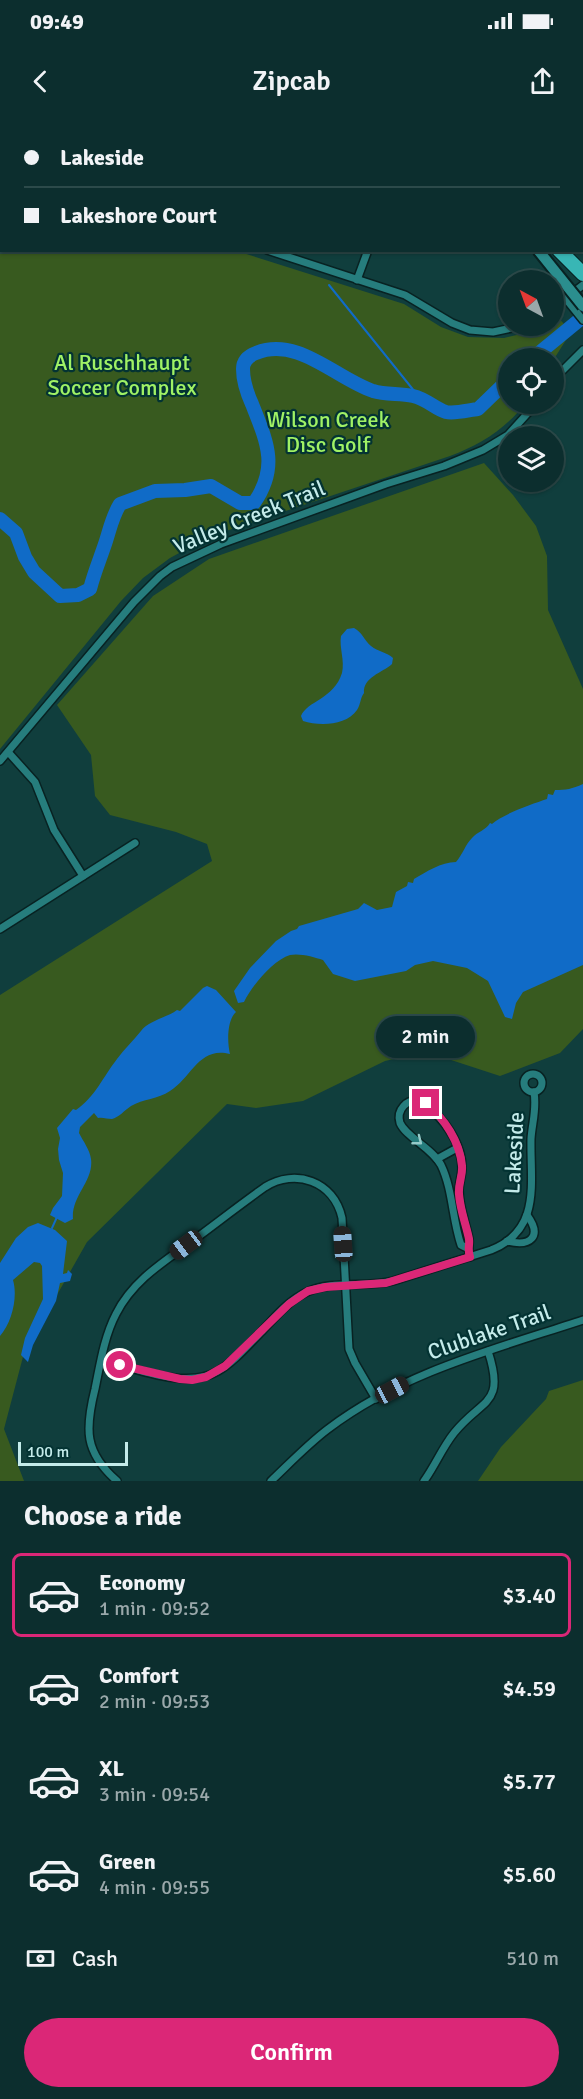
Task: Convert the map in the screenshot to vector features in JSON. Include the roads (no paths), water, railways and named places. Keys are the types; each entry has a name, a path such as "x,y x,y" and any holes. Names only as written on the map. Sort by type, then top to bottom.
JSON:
{"highway":[{"path":"561,252 583,274"},
{"path":"570,252 583,269"}],"main road":[{"path":"539,252 578,307"}],"street":[{"path":"273,252 405,295 452,323 470,330 498,331"},
{"path":"357,280 367,252"},
{"path":"583,285 566,299 578,307 583,320"},
{"path":"564,369 583,350"},
{"name":"Valley Creek Trail","path":"0,761 134,602 172,567 232,540 364,492 444,466 483,450 508,435 527,414"},
{"path":"9,753 35,782 54,830 83,876"},
{"path":"0,929 135,843"},
{"name":"Lakeside","path":"102,1360 180,1379 192,1380 206,1377 219,1371 231,1361 298,1297 319,1288 393,1281 470,1257 507,1241 522,1225 527,1215 532,1186 531,1142 535,1107 534,1092"},
{"path":"467,1248 470,1242 459,1198 462,1170 458,1148 448,1128 428,1105 420,1101 409,1102 400,1112 399,1118 402,1126 437,1159 448,1186 454,1222 461,1245 467,1248 470,1257"},
{"path":"437,1159 458,1148"},
{"path":"117,1481 98,1459 88,1432 89,1411 114,1317 141,1279 277,1180 298,1178 312,1181 322,1186 334,1198 342,1218 350,1353 376,1399"},
{"name":"Lakeside","path":"507,1241 522,1244 531,1240 534,1228 527,1215"},
{"name":"Clublake Trail","path":"271,1481 327,1429 423,1374 583,1320"},
{"path":"424,1481 453,1434 491,1395 495,1378 488,1352"}],"water":[{"path":"354,628 371,646 393,658 392,664 370,679 358,708 346,719 324,724 303,721 301,716 304,711 333,689 338,682 343,668 341,636 347,629"},
{"path":"583,784 583,965 523,992 516,1003 512,1019 505,1017 488,981 467,968 433,961 415,965 406,971 355,981 333,974 323,960 290,955 270,968 257,982 244,1002 238,1003 234,991 250,968 276,941 291,931 299,926 358,909 364,903 377,910 392,907 396,892 407,886 408,882 413,883 414,879 434,868 456,862 474,836 490,823 547,799 548,794 553,795 555,790 569,789"},
{"path":"207,986 216,990 236,1012 228,1032 230,1054 211,1054 203,1058 170,1091 131,1106 119,1116 112,1119 98,1118 94,1113 80,1127 79,1133 89,1152 91,1167 75,1203 73,1219 65,1223 50,1215 62,1196 63,1173 59,1160 60,1138 57,1128 73,1109 76,1110 83,1105 120,1055 144,1028 177,1010 180,1011"},
{"path":"38,1223 55,1230 67,1241 63,1274 68,1270 72,1274 70,1281 60,1283 56,1301 33,1345 28,1362 21,1355 25,1338 43,1299 42,1266 34,1262 13,1280 15,1294 13,1309 8,1324 0,1336 0,1263 16,1238 28,1227"}],"waterway":[{"path":"329,285 419,397"},
{"path":"545,348 583,317"},
{"path":"0,519 16,533 25,557 34,572 60,596 78,595 90,589 113,518 120,504 155,491 211,486 240,503 254,503 266,478 268,454 262,430 247,392 243,369 246,359 253,354 272,349 301,354 373,391 413,396 423,399 442,411 458,412 478,409 498,390"},
{"path":"52,1228 57,1217"}],"park label":[{"name":"Al Ruschhaupt Soccer Complex","path":"122,374"},
{"name":"Wilson Creek Disc Golf","path":"328,432"}]}
